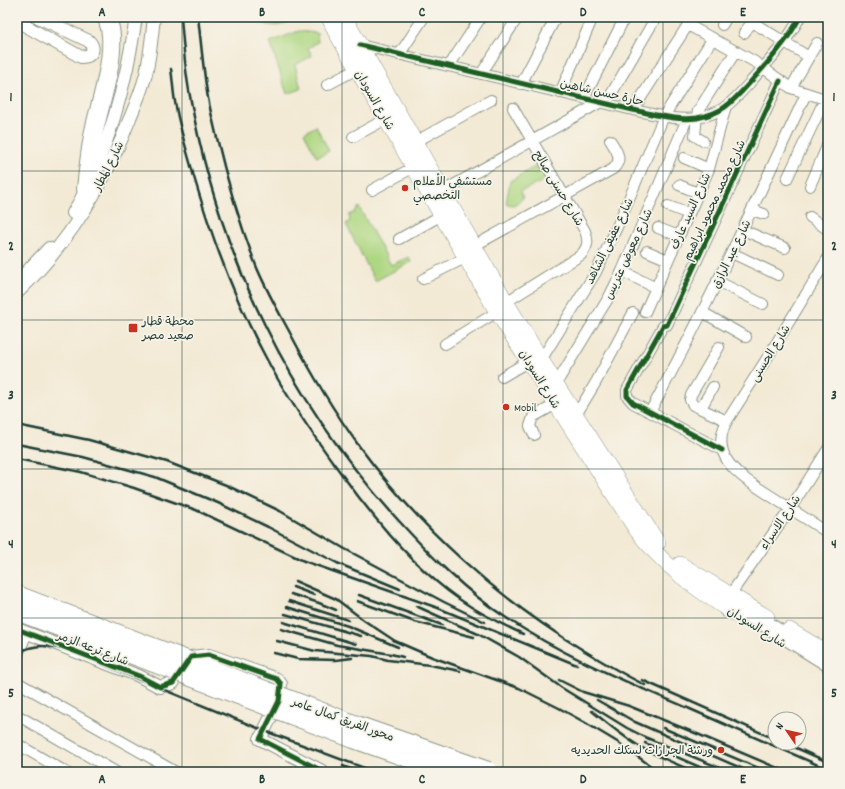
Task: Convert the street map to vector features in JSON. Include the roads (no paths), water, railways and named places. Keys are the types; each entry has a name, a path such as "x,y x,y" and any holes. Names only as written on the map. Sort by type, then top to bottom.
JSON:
{"highway":[{"path":"86,189 92,145 110,64 112,46 106,17"},
{"name":"محور الفريق كمال عامر","path":"17,595 352,723 489,772"},
{"path":"729,602 828,663"},
{"name":"محور الفريق كمال عامر","path":"17,611 332,731 448,772"}],"main road":[{"name":"شارع السودان","path":"329,17 335,31 442,215 469,252 535,361 556,404 635,528 653,551 674,571 729,602 828,653"},
{"name":"شارع السودان","path":"344,17 443,191 469,252"},
{"name":"شارع السودان","path":"535,361 556,384 662,548 681,565 729,602 828,671"}],"street":[{"path":"17,21 81,57 91,55 93,50 89,41 38,17"},
{"name":"شارع المطار","path":"17,282 50,247 67,223 86,189 103,148 122,88 131,49 136,17"},
{"name":"شارع المطار","path":"17,293 36,275 57,250 73,228 105,176 121,142 146,75 152,41 154,17"},
{"path":"400,55 424,17"},
{"path":"446,66 481,17"},
{"path":"481,74 518,17"},
{"path":"521,84 556,17"},
{"path":"560,93 592,17"},
{"path":"584,98 625,17"},
{"path":"443,191 604,103 656,17"},
{"name":"حارة حسن شاهين","path":"360,45 633,110 664,116 692,118 712,114 736,98 784,43 800,17"},
{"path":"744,33 752,20 784,43 809,57"},
{"path":"633,110 690,21 713,38 763,68 791,88 806,94 826,99 787,179"},
{"name":"شارع عفيفى الشاهد","path":"535,361 596,272 664,116 713,38"},
{"path":"791,88 817,43"},
{"name":"شارع معوض عتريس","path":"556,384 609,297 692,118 700,109 736,51"},
{"path":"327,85 358,69"},
{"name":"شارع محمد محمود ابراهيم","path":"722,450 630,400 627,396 627,390 671,317 780,81"},
{"name":"شارع عبد الرازق","path":"650,412 676,365 743,230 806,94"},
{"path":"415,142 491,100"},
{"name":"شارع السيد عارف","path":"645,312 709,169 726,106"},
{"name":"شارع حسنى صالح","path":"446,344 581,255 588,244 587,237 513,108"},
{"path":"692,118 695,136 703,141"},
{"path":"353,137 386,119"},
{"path":"423,279 616,166 618,163 618,154 610,140"},
{"path":"810,186 828,144"},
{"path":"684,158 709,169"},
{"path":"372,190 414,167"},
{"path":"679,185 698,192"},
{"path":"668,206 689,214"},
{"path":"752,210 764,214"},
{"path":"399,239 442,215"},
{"path":"810,217 828,230"},
{"path":"658,228 679,236"},
{"path":"743,230 785,248"},
{"path":"647,251 668,260"},
{"path":"732,252 778,275"},
{"name":"شارع الحسنى","path":"722,450 722,435 727,421 828,258"},
{"path":"622,271 656,288"},
{"path":"717,281 762,304"},
{"path":"702,312 746,337"},
{"path":"576,415 596,382 633,313"},
{"path":"719,347 690,398 691,403 727,421"},
{"path":"502,377 535,361"},
{"path":"701,408 713,387"},
{"path":"534,435 530,426 533,417 556,404"},
{"name":"شارع الاسراء","path":"729,602 828,449"},
{"path":"722,450 728,461 740,475 828,533"},
{"path":"17,654 22,631"},
{"name":"شارع ترعه الزمر","path":"22,631 139,676 160,687 173,683 191,657 209,655 277,679 281,684 279,701 260,739 324,772"},
{"path":"17,682 176,772"},
{"path":"17,715 116,772"},
{"path":"17,744 66,772"}],"railway":[{"path":"181,17 188,86 203,155 219,213 240,269 264,324 292,376 324,426 360,475 399,521 423,547 462,584 490,607 527,631 596,668 827,769"},
{"path":"198,17 204,73 210,108 229,183 249,247 275,306 340,418 382,476 407,505 461,559 520,608 551,630 606,664 645,685"},
{"path":"171,69 175,102 182,133 194,177 216,245 233,289 253,333 291,401 355,493 411,558 442,587 459,599 490,618 523,634"},
{"path":"17,425 89,440 167,462 226,485 280,511 345,549 444,602 485,622"},
{"path":"17,444 83,457 155,477 218,503 337,563 400,589"},
{"path":"17,459 81,472 134,488 196,510 304,561 438,608 577,665"},
{"path":"295,581 336,599 395,641 432,657 519,688 559,708 619,743 659,772"},
{"path":"293,587 314,595"},
{"path":"291,594 336,610"},
{"path":"359,595 442,625"},
{"path":"289,601 348,620"},
{"path":"357,601 415,622 474,637"},
{"path":"416,606 478,634 519,657 562,688 627,728 647,738 730,772"},
{"path":"287,607 348,626 398,647"},
{"path":"285,614 361,636"},
{"path":"283,622 356,644"},
{"path":"281,629 337,645 403,657"},
{"path":"277,641 315,651 372,656 388,660 430,665 460,671"},
{"path":"17,653 37,646 49,646 69,651 265,731 375,772"},
{"path":"274,653 298,659 336,660 352,658"},
{"path":"559,680 583,692 629,706 787,772"},
{"path":"642,680 767,735"},
{"path":"597,700 635,722 750,772"},
{"path":"592,711 639,746 659,757 695,772"},
{"path":"663,728 768,772"},
{"path":"645,743 711,772"},
{"path":"803,751 828,762"},
{"path":"343,766 358,772"}],"place":[{"name":"مستشفي الأعلام التخصصي","path":"405,188"},
{"name":"محطة قطار صعيد مصر","path":"133,328"},
{"name":"Mobil","path":"506,407"},
{"name":"ورشة الجرارات لسكك الحديديه","path":"721,750"}]}
